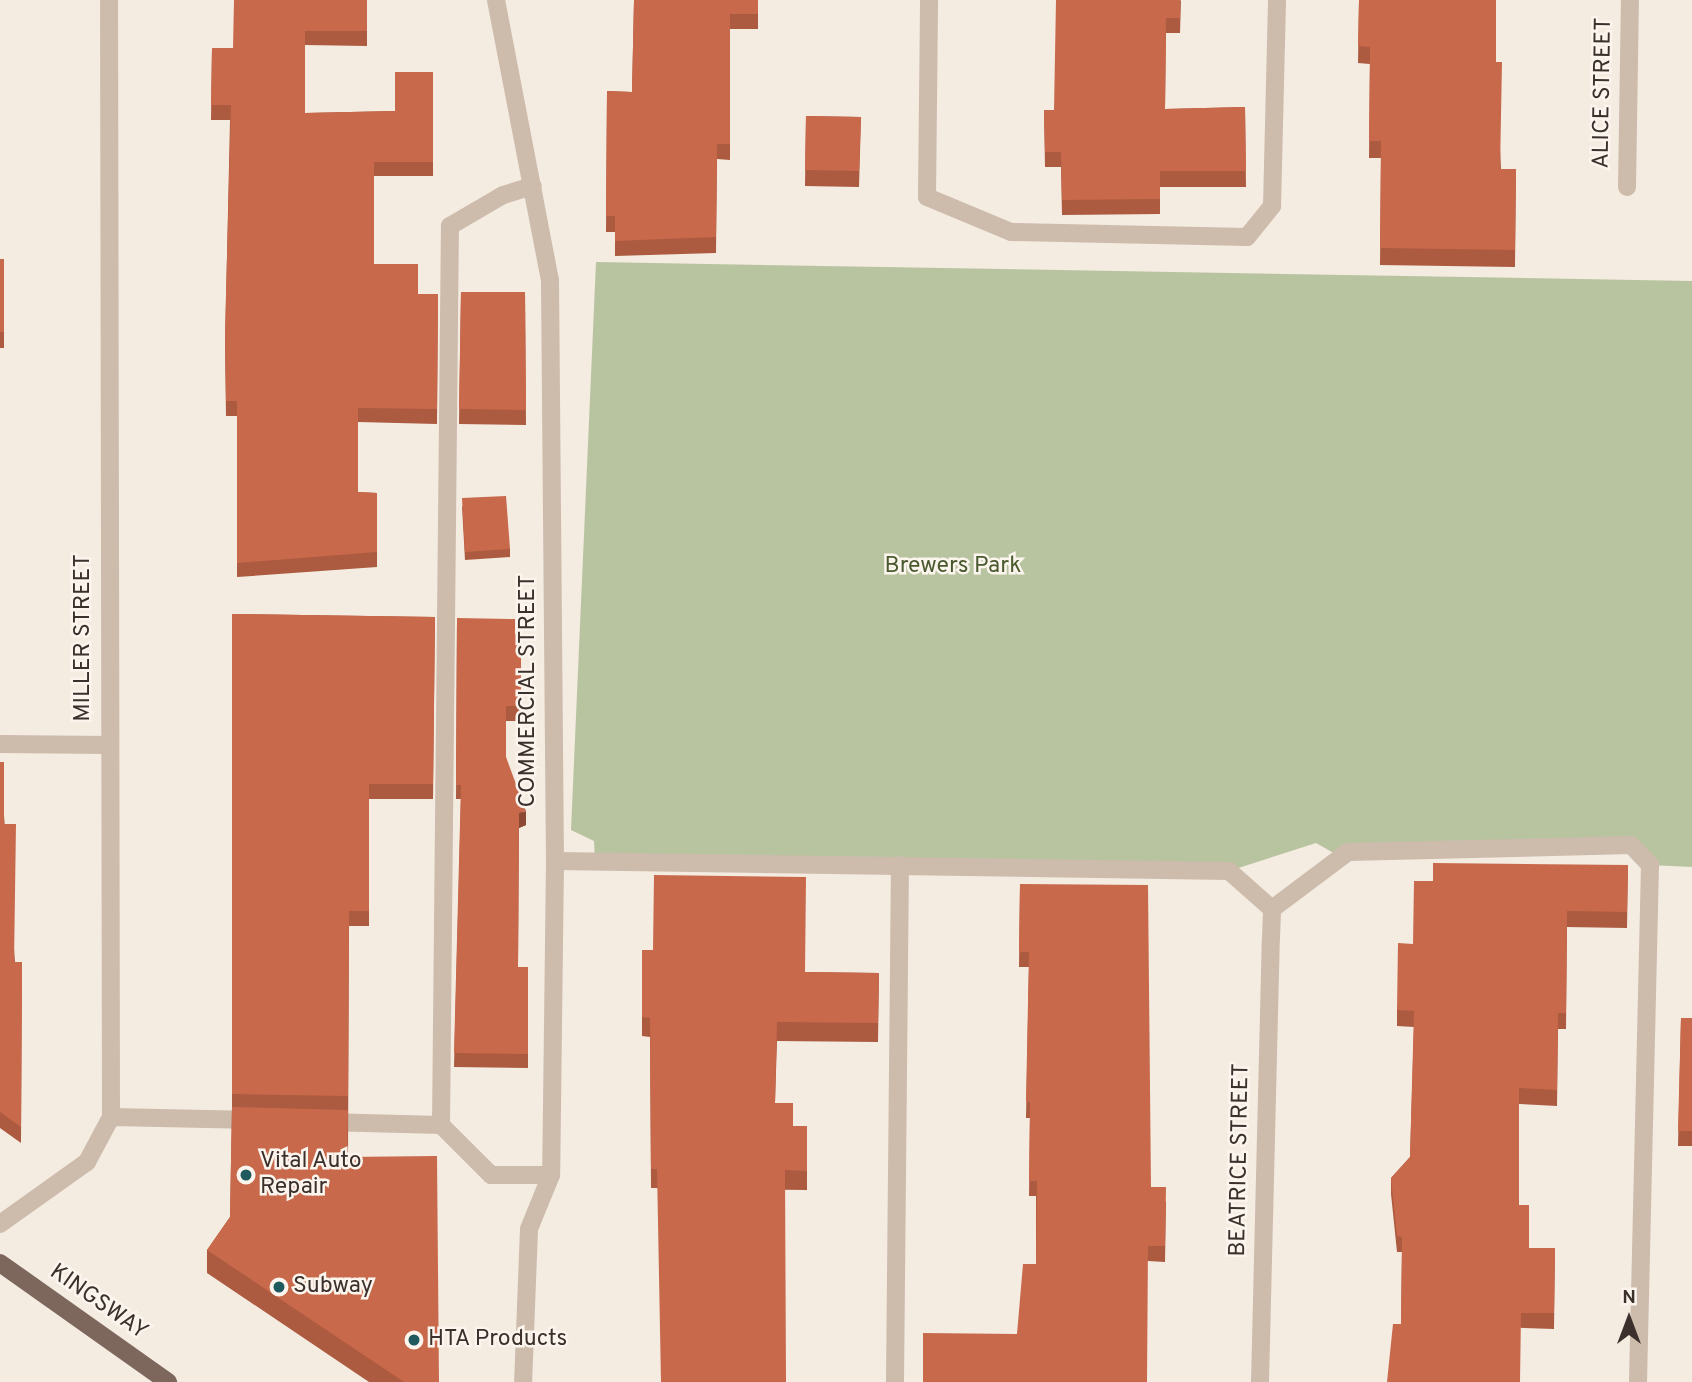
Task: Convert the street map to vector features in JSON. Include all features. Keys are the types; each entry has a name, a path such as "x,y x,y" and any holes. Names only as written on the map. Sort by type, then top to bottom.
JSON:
{"main road":[{"name":"KINGSWAY","path":"0,1264 168,1382"}],"street":[{"name":"MILLER STREET","path":"0,1224 87,1162 111,1117 109,0"},
{"name":"COMMERCIAL STREET","path":"496,0 550,280 555,861 551,1175 529,1229 523,1382"},
{"path":"929,0 928,197 1011,232 1247,237 1272,206 1277,0"},
{"name":"ALICE STREET","path":"1628,187 1630,0"},
{"path":"441,1125 450,226 503,195 533,186"},
{"path":"0,744 109,745"},
{"path":"555,861 1230,871 1272,909 1329,862 1348,852 1631,845 1650,865 1638,1382"},
{"path":"895,1382 900,865"},
{"name":"BEATRICE STREET","path":"1260,1382 1272,909"},
{"path":"111,1117 273,1121"},
{"path":"301,1122 441,1125 491,1175 551,1175"}],"green space":[{"name":"Brewers Park","path":"596,262 1692,281 1692,867 1650,865 1631,845 1339,856 1316,843 1229,871 595,862 594,841 571,830"}],"building":[{"path":"234,0 367,0 367,31 305,31 305,113 395,111 395,72 433,72 433,162 374,162 374,264 418,264 418,294 438,294 437,409 358,408 358,492 377,493 377,552 237,563 237,401 226,401 225,332 231,105 211,105 212,48 233,48"},
{"path":"634,0 758,0 758,14 730,14 730,144 717,144 716,237 615,241 615,216 606,216 607,91 632,92"},
{"path":"1056,0 1180,0 1180,18 1166,18 1165,109 1245,107 1246,171 1160,171 1160,199 1062,200 1061,152 1045,152 1044,110 1054,110"},
{"path":"1359,0 1496,0 1496,62 1502,62 1500,169 1516,169 1515,250 1380,248 1381,141 1369,141 1370,47 1358,46"},
{"path":"806,116 861,117 859,171 805,170"},
{"path":"0,259 4,259 4,332 0,332"},
{"path":"461,292 525,292 526,410 459,409"},
{"path":"506,496 510,549 465,552 462,498"},
{"path":"232,614 435,617 433,784 369,784 369,911 349,911 348,1096 232,1094"},
{"path":"457,618 515,619 515,634 521,634 521,706 506,706 506,757 526,811 519,813 518,967 528,967 528,1054 454,1053 461,785 456,785"},
{"path":"0,762 4,762 4,824 16,824 14,962 22,962 21,1127 0,1112"},
{"path":"1433,863 1628,865 1627,912 1567,911 1566,1013 1558,1013 1557,1090 1519,1088 1519,1205 1529,1205 1529,1248 1555,1248 1554,1313 1521,1313 1520,1382 1387,1382 1393,1324 1401,1324 1402,1237 1397,1236 1391,1178 1410,1157 1414,1011 1397,1010 1398,943 1413,944 1414,881 1433,881"},
{"path":"654,875 806,877 805,972 879,973 878,1023 777,1022 775,1103 793,1103 793,1126 807,1126 807,1171 785,1170 786,1382 661,1382 657,1169 651,1169 650,1018 642,1017 642,950 653,950"},
{"path":"1020,884 1148,885 1151,1187 1166,1187 1165,1246 1148,1246 1147,1382 923,1382 923,1333 1017,1334 1023,1264 1036,1264 1037,1181 1029,1181 1030,1102 1026,1102 1029,952 1019,952"},
{"path":"1681,1018 1692,1018 1692,1131 1678,1131"},
{"path":"232,1107 348,1110 347,1157 437,1156 439,1382 404,1382 207,1250 230,1217"}],"place":[{"name":"Vital Auto Repair","path":"246,1175"},
{"name":"Subway","path":"279,1287"},
{"name":"HTA Products","path":"414,1340"}]}
